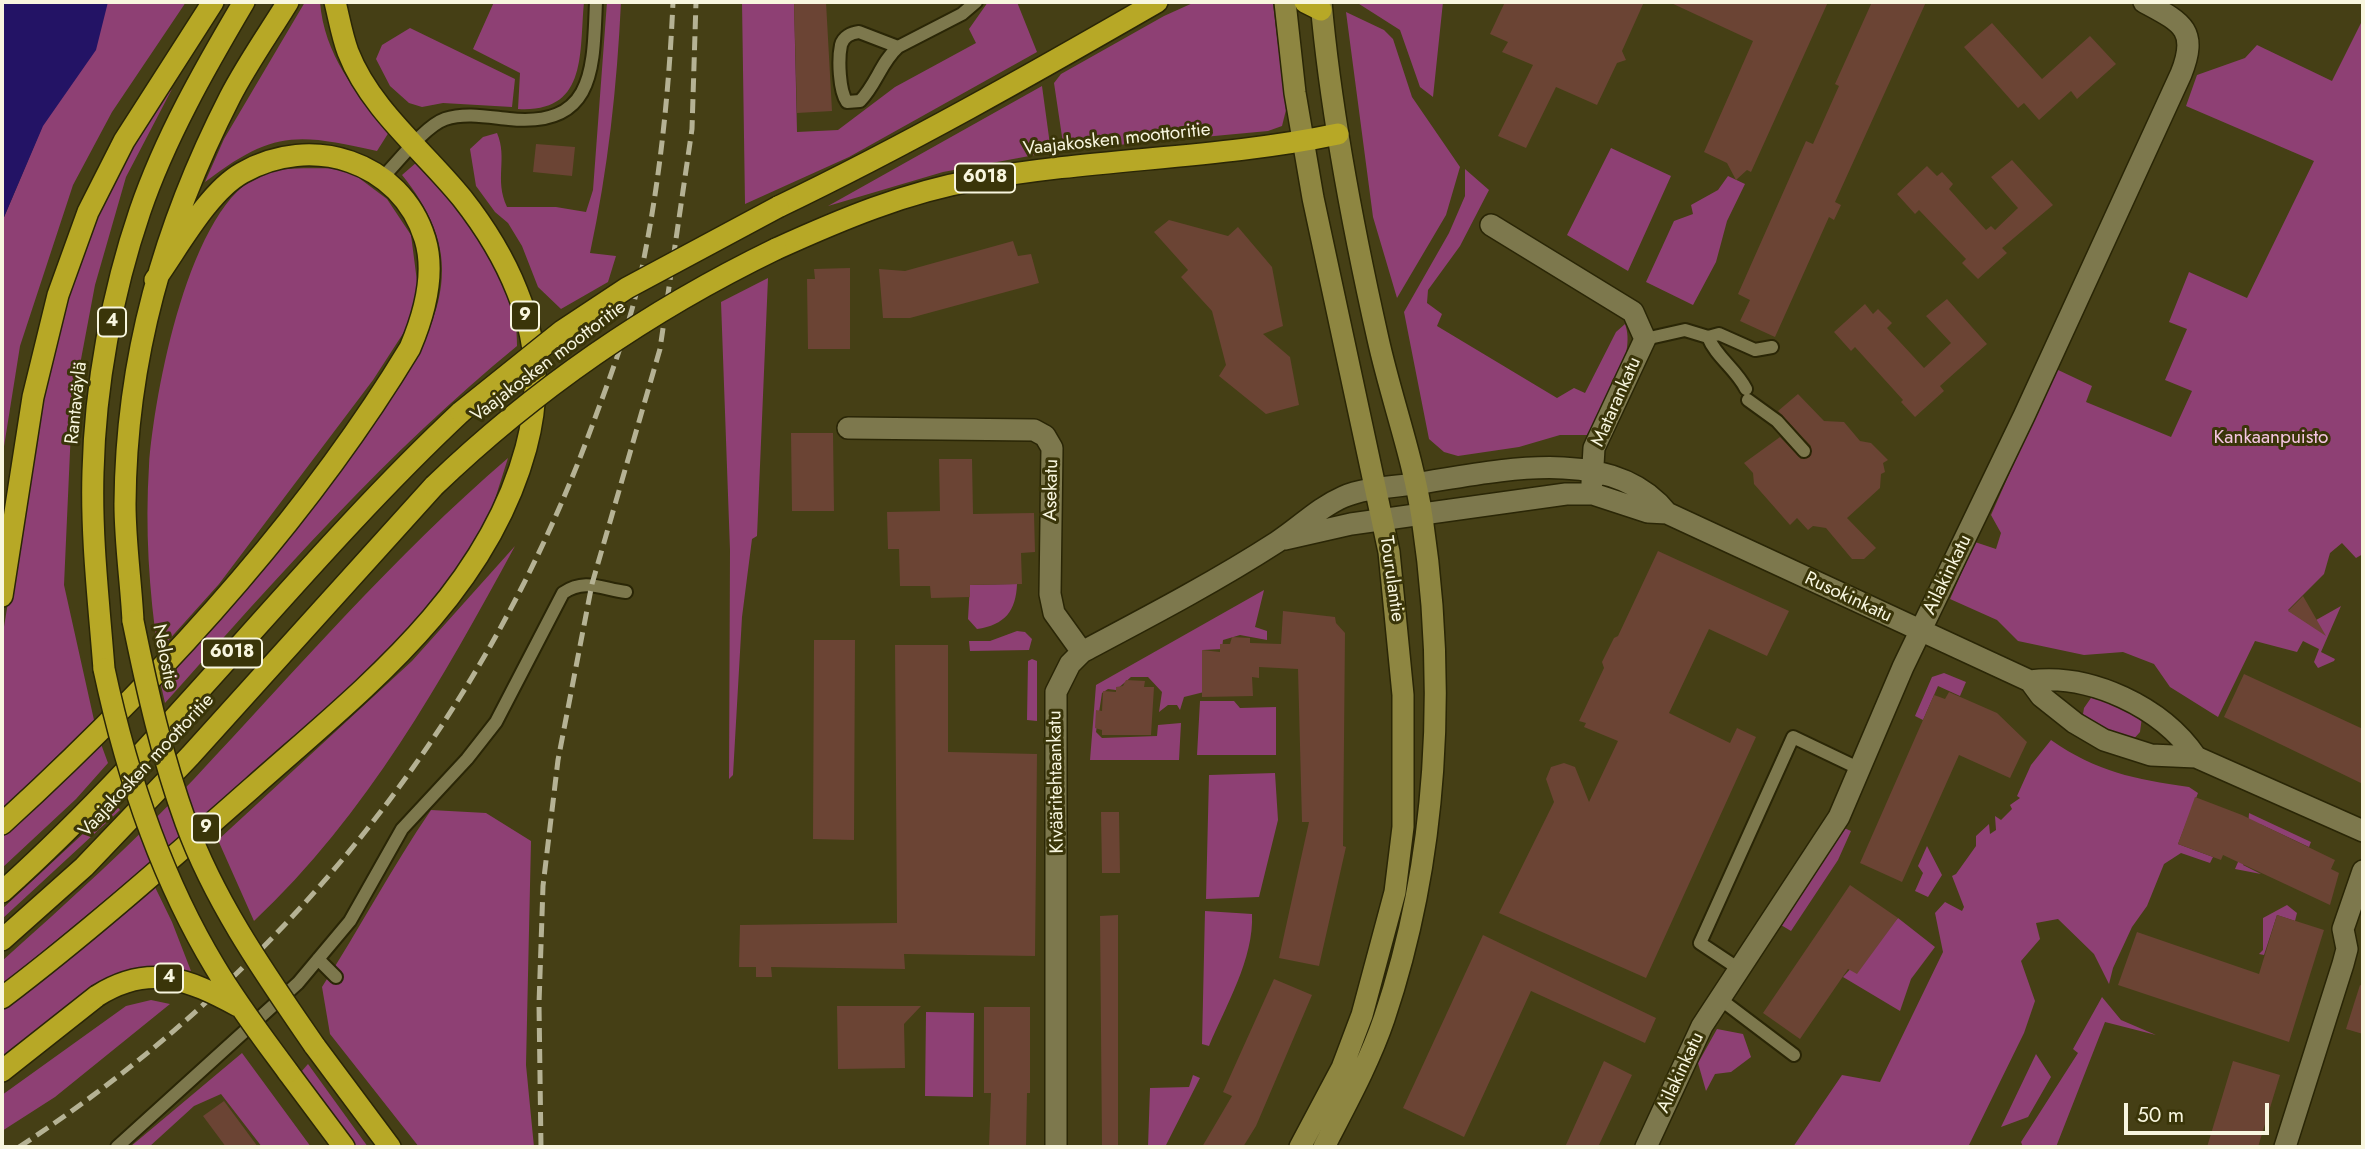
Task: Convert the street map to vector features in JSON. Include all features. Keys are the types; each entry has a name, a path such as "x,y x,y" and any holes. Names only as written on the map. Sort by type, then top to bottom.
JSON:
{"highway":[{"path":"2,596 33,397 58,295 89,212 124,141 213,2"},
{"name":"Rantaväylä","path":"240,1007 186,914 158,849 120,741 104,669 96,568 93,472 102,375 115,308 140,211 196,85 244,2"},
{"path":"155,280 185,194 231,95 288,2"},
{"name":"9","path":"2,998 179,852 403,649 457,591 506,509 518,477 535,408 537,370 518,293 485,230 462,198 378,103 348,53 335,2"},
{"name":"Vaajakosken moottoritie","path":"2,892 59,841 172,721 314,560 396,473 461,412 562,331 627,288 974,107 1157,2"},
{"name":"6018","path":"1303,141 1338,134"},
{"name":"Vaajakosken moottoritie","path":"2,940 84,867 434,486 492,431 585,359 707,282 776,249 904,197 974,180 1303,141"},
{"name":"4","path":"2,824 133,700 229,592 294,513 410,348 421,323 429,285 426,241 405,200 383,177 335,155 300,152 241,173 219,191 155,280"},
{"name":"Nelostie","path":"155,280 144,327 129,429 125,505 133,621 152,713 187,824 216,888 260,966 314,1045 390,1147"},
{"name":"4","path":"2,1071 97,996 129,979 162,976 203,988 240,1007 344,1147"}],"main road":[{"name":"Tourulantie","path":"1284,2 1303,141 1325,255 1378,490 1404,695 1403,827 1395,892 1362,1015 1346,1058 1300,1147"},
{"name":"Tourulantie","path":"1316,4 1378,340 1422,516 1434,641 1434,724 1429,832 1383,1020 1324,1147"}],"street":[{"name":"Ailakinkatu","path":"1646,1147 1703,1026 1823,845 1860,769 1920,631 2024,416 2187,59 2189,36 2180,21 2144,2"},
{"name":"Matarankatu","path":"1491,225 1633,312 1645,339 1594,449 1593,494"},
{"name":"Asekatu","path":"848,428 1034,430 1045,436 1052,448 1050,594 1054,613 1083,652"},
{"name":"Rusokinkatu","path":"1415,484 1551,467 1592,471 1637,487 1655,498 1667,513"},
{"name":"Kivääritehtaankatu","path":"1056,1147 1056,692 1070,664 1083,652 1279,541 1321,508 1346,495 1415,484"},
{"name":"Rusokinkatu","path":"1383,521 1566,494 1593,494 1648,512 1667,513 2030,681 2041,696 2075,723 2104,740 2151,755 2196,757 2363,831"},
{"name":"Kivääritehtaankatu","path":"1279,541 1351,524 1383,521"},
{"name":"Rusokinkatu","path":"2030,681 2050,679 2101,688 2165,723 2196,757"},
{"path":"2347,949 2343,929 2363,871"},
{"path":"2284,1147 2347,949 2363,932"}],"lane":[{"path":"383,177 427,131 444,119 471,115 538,121 554,116 575,104 587,85 594,65 596,2"},
{"path":"898,47 886,45 859,32 846,37 841,44 842,89 847,102 860,101 866,95 890,54 898,47 962,14 976,2"},
{"path":"1645,339 1685,330 1708,337 1718,334 1755,350 1772,347"},
{"path":"1708,337 1713,349 1737,372 1747,395 1777,421 1804,451"},
{"path":"117,1147 298,984 350,921 402,829 467,759 496,722 563,593 576,584 592,584 626,592"},
{"path":"1739,969 1699,943 1793,737 1860,769"},
{"path":"318,959 336,977"},
{"path":"1720,999 1794,1055"}],"green space":[{"path":"2,2 186,2 112,112 73,185 20,346 2,459 2,222 42,127"},
{"path":"305,2 320,2 328,39 335,56 354,88 389,132 377,151 326,141 286,140 249,153 205,182 224,139"},
{"path":"494,2 584,2 575,76 568,90 557,101 541,108 518,109 520,73 473,49"},
{"path":"607,2 621,2 619,33 607,159 590,253 616,256 608,282 561,309 538,287 522,246 508,223 495,212 476,186 470,149 483,137 497,133 501,152 503,197 507,207 556,207 586,212 593,190"},
{"path":"742,2 794,2 797,132 838,130 895,87 976,43 969,29 988,2 1017,2 1037,52 849,157 745,204"},
{"path":"1195,2 1273,4 1286,110 1282,126 1268,131 1064,150 1054,83 1061,74 1164,16"},
{"path":"1356,2 1443,2 1433,97 1420,87 1400,30"},
{"path":"1346,12 1384,30 1393,39 1412,97 1460,167 1446,215 1397,298 1373,217"},
{"name":"Kankaanpuisto","path":"2363,19 2363,554 2356,558 2342,543 2330,553 2324,574 2288,610 2309,624 2341,606 2321,652 2335,659 2334,661 2318,668 2314,662 2319,649 2303,641 2297,652 2255,641 2218,717 2170,687 2154,664 2123,652 2084,655 2018,641 1997,620 1950,599 1975,542 1996,549 2001,533 1991,515 2056,369 2092,386 2086,402 2171,437 2192,391 2165,380 2187,329 2169,322 2189,272 2247,298 2314,161 2186,106 2197,75 2245,58 2257,45 2332,81"},
{"path":"410,28 515,79 512,107 443,103 422,107 409,103 390,86 376,59 382,45"},
{"path":"1042,86 1051,152 943,172 828,206"},
{"path":"172,89 126,177 95,285 72,407 64,585 94,720 2,810 2,639 36,431 56,341 81,259 109,189 155,106"},
{"path":"1611,148 1671,176 1628,271 1567,235"},
{"path":"417,162 484,246 508,296 515,321 517,346 423,429 334,517 165,703 160,681 359,441 403,380 420,349 434,317 442,270 434,227 420,200 402,175"},
{"path":"332,168 355,175 387,199 411,235 418,289 406,329 373,380 219,584 158,652 149,559 149,466 159,394 180,304 196,260 215,221 237,192 271,171"},
{"path":"1465,169 1489,190 1460,246 1428,290 1427,303 1442,314 1437,326 1557,398 1574,388 1585,393 1616,332 1625,324 1628,337 1623,366 1610,396 1587,435 1560,435 1519,447 1458,456 1444,452 1429,439 1404,312 1449,233 1465,196"},
{"path":"1728,176 1745,184 1727,221 1716,262 1693,305 1646,282 1674,221 1693,214 1691,205 1718,190"},
{"path":"768,278 757,536 752,539 742,617 733,775 729,779 730,550 721,302"},
{"path":"508,458 489,518 449,582 401,641 180,838 2,985 2,961 148,826 425,534"},
{"path":"515,546 400,744 332,837 295,880 254,921 218,840 412,661"},
{"path":"1017,584 1014,602 1002,620 977,629 968,619 970,585"},
{"path":"1264,590 1255,627 1267,631 1267,640 1240,635 1223,640 1222,649 1203,650 1204,692 1184,697 1180,710 1177,705 1168,705 1159,712 1162,692 1148,677 1131,677 1116,690 1108,689 1102,693 1096,732 1102,738 1157,736 1158,725 1181,723 1179,760 1090,760 1096,685"},
{"path":"1017,631 1025,632 1032,639 1029,650 970,651 969,641 990,641"},
{"path":"1028,661 1037,661 1037,721 1027,720"},
{"path":"1944,673 1966,682 1960,696 1938,686 1923,720 1915,716 1932,677"},
{"path":"2093,695 2142,717 2140,732 2131,742 2082,720 2084,708"},
{"path":"1200,701 1234,701 1240,708 1276,707 1276,755 1197,755"},
{"path":"2051,740 2100,767 2133,777 2189,787 2198,793 2178,844 2213,857 2210,863 2181,853 2164,864 2147,906 2132,927 2113,968 2109,984 2094,954 2058,919 2036,923 2040,939 2021,961 2035,1001 2024,1033 1968,1147 1793,1147 1842,1075 1880,1082 1943,952 1935,913 1945,902 1962,911 1964,907 1952,876 1976,846 1976,836 1989,824 1990,834 1996,830 1995,816 2001,820 2012,809 2010,805 2020,798 2017,796 2031,765"},
{"path":"101,744 108,763 76,799 2,868 2,838"},
{"path":"1275,773 1278,820 1259,897 1206,899 1209,775"},
{"path":"115,804 120,810 2,919 2,909"},
{"path":"431,810 486,813 531,841 526,1065 534,1147 419,1147 330,1034 322,987"},
{"path":"2249,813 2311,842 2309,847 2260,824 2243,865 2261,874 2235,869 2247,841"},
{"path":"1844,828 1851,831 1838,860 1791,931 1781,925"},
{"path":"1927,846 1942,875 1928,897 1915,891 1923,873 1918,866"},
{"path":"154,885 191,971 150,966 112,977 80,998 2,1059 2,1010"},
{"path":"2287,905 2297,913 2295,921 2277,915 2264,955 2259,954 2263,950 2263,918"},
{"path":"1205,911 1252,914 1249,948 1244,965 1209,1046 1202,1044"},
{"path":"1898,918 1935,947 1911,979 1900,1011 1843,977"},
{"path":"2102,997 2121,1020 2156,1035 2105,1022 2056,1147 2023,1147 2021,1142 2078,1053 2073,1049"},
{"path":"151,1000 170,1004 55,1097 2,1131 2,1095 126,1006"},
{"path":"926,1012 974,1013 973,1097 925,1096"},
{"path":"1717,1029 1743,1034 1751,1057 1731,1072 1715,1074 1706,1091 1698,1063"},
{"path":"242,1053 311,1147 262,1147 221,1094 194,1106 149,1147 130,1147"},
{"path":"2036,1054 2051,1077 2028,1117 2001,1127"},
{"path":"308,1064 368,1147 357,1147 301,1072"},
{"path":"1193,1075 1200,1078 1165,1147 1148,1147 1150,1088 1189,1087"}],"shaded area":[{"path":"2,2 108,2 96,50 43,126 2,222"}],"building":[{"path":"794,2 826,2 832,111 797,113"},
{"path":"1505,2 1644,2 1622,51 1626,60 1617,63 1597,105 1556,87 1526,148 1498,136 1533,65 1502,52 1508,42 1490,34"},
{"path":"1669,2 1828,2 1751,172 1747,170 1736,180 1727,163 1704,152 1753,41"},
{"path":"1872,2 1926,2 1835,202 1841,205 1834,220 1829,217 1775,337 1740,321 1750,300 1738,294 1806,141 1813,144 1839,86 1835,84"},
{"path":"1992,23 2042,79 2090,36 2116,64 2077,99 2071,91 2039,120 2024,103 2018,108 1964,47"},
{"path":"536,144 575,147 572,176 533,172"},
{"path":"2012,160 2053,205 2002,248 2007,253 1978,279 1962,263 1966,259 1919,210 1915,214 1897,194 1927,166 1937,176 1942,172 1953,184 1949,189 1986,230 1991,226 1995,230 2018,208 1991,177"},
{"path":"1169,220 1228,236 1238,227 1272,267 1283,326 1263,334 1290,357 1299,405 1266,414 1219,376 1226,365 1212,311 1181,277 1188,270 1154,232"},
{"path":"1013,241 1018,256 1031,254 1039,283 910,318 883,318 879,269 905,271"},
{"path":"850,268 850,349 808,349 807,279 815,279 814,269"},
{"path":"1947,299 1987,344 1940,386 1944,391 1915,417 1855,347 1851,351 1834,332 1865,304 1873,314 1878,309 1892,323 1887,328 1924,368 1951,343 1926,316"},
{"path":"1798,394 1824,421 1844,422 1860,441 1871,443 1888,460 1883,463 1885,472 1881,474 1880,488 1847,518 1876,548 1864,559 1852,559 1826,528 1813,526 1808,530 1797,518 1790,525 1754,484 1753,473 1744,463 1780,437 1801,459 1810,457 1811,446 1778,411"},
{"path":"791,433 833,433 834,511 792,511"},
{"path":"939,459 972,459 973,514 1034,513 1035,552 1021,553 1022,584 970,585 970,597 931,598 930,586 900,586 899,549 888,549 887,512 940,511"},
{"path":"1658,551 1789,611 1767,656 1709,629 1669,713 1730,743 1737,728 1756,737 1646,978 1499,913 1554,802 1546,779 1551,767 1564,763 1575,767 1589,802 1618,741 1584,727 1586,723 1579,721 1604,668 1602,662 1614,638 1618,636"},
{"path":"2303,596 2326,636 2288,611"},
{"path":"1283,611 1335,617 1336,623 1345,633 1343,846 1346,847 1319,966 1279,958 1309,822 1302,822 1298,669 1259,667 1259,678 1252,677 1253,696 1202,697 1202,650 1220,652 1220,644 1230,644 1232,637 1250,638 1250,643 1281,644"},
{"path":"814,640 855,640 854,840 813,839"},
{"path":"895,645 948,645 948,752 1037,754 1035,956 904,954 905,969 771,967 772,977 756,977 756,967 739,967 740,925 897,923"},
{"path":"2244,674 2363,729 2363,784 2224,717"},
{"path":"1126,680 1145,681 1144,687 1154,687 1151,735 1102,735 1102,730 1095,728 1096,710 1102,711 1103,691 1116,692 1116,687 1123,686"},
{"path":"1949,692 1997,713 2027,742 2010,778 1959,755 1902,882 1860,863 1934,695 1945,699"},
{"path":"2195,797 2242,815 2335,860 2331,869 2339,873 2330,905 2223,855 2221,860 2178,844"},
{"path":"1101,812 1119,812 1120,873 1102,873"},
{"path":"1850,885 1898,918 1857,974 1848,969 1800,1039 1763,1013"},
{"path":"1118,915 1118,1147 1102,1147 1100,916"},
{"path":"2277,915 2324,930 2289,1042 2118,985 2137,932 2259,974"},
{"path":"1483,935 1656,1018 1645,1043 1531,991 1464,1137 1403,1108"},
{"path":"1274,979 1312,995 1256,1126 1243,1147 1202,1147 1232,1096 1223,1092"},
{"path":"2360,985 2363,986 2363,1034 2346,1029"},
{"path":"837,1006 921,1006 904,1024 905,1068 838,1069"},
{"path":"984,1007 1030,1007 1030,1093 1027,1093 1026,1147 989,1147 991,1093 984,1093"},
{"path":"1604,1061 1632,1075 1598,1147 1565,1147"},
{"path":"2233,1061 2280,1075 2258,1147 2207,1147"},
{"path":"224,1101 258,1147 226,1147 203,1116"}],"railway":[{"path":"19,1147 115,1079 205,1003 288,921 364,833 433,739 494,639 547,535 592,426 632,308 642,268 659,169 673,2"},
{"path":"541,1147 539,1004 543,886 558,760 592,584 660,349 692,129 696,2"}]}
